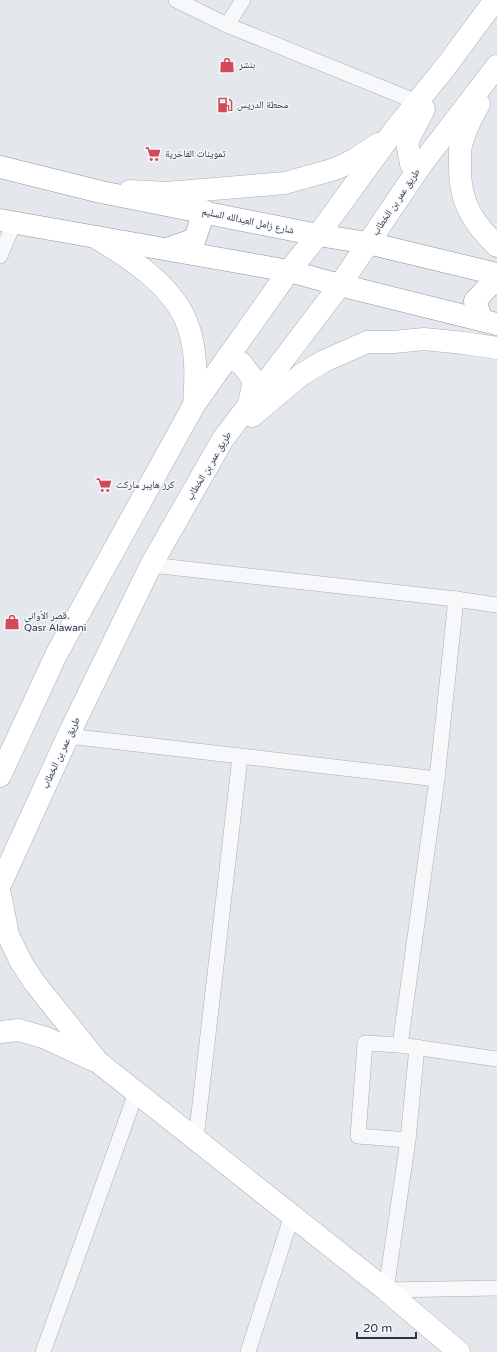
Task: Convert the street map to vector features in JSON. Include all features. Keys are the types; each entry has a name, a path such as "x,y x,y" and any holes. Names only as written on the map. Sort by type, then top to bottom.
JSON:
{"main road":[{"path":"0,776 56,655 194,405 288,271 318,235 393,132 447,66 495,0"},
{"path":"421,165 412,164 407,142 447,66"},
{"path":"496,68 465,134 460,150 460,181 465,202 475,221 497,246"},
{"name":"طريق عمر بن الخطاب","path":"0,885 68,736 151,565 223,439 340,285 421,165 496,68"},
{"path":"101,192 135,191 166,193 285,183 335,169 369,151 393,132"},
{"name":"شارع زامل العبدالله السليم","path":"0,167 101,192 204,211 318,235 368,243 497,274"},
{"path":"166,249 195,239 204,211"},
{"path":"7,221 288,271 489,322"},
{"path":"95,237 150,275 167,290 180,309 188,325 196,361 194,405"},
{"path":"489,322 475,301 490,285 497,283"},
{"path":"223,439 300,375 324,361 367,342 394,342 424,339 497,348"},
{"path":"227,358 241,363 254,380 248,407"},
{"path":"0,894 8,935 21,962 34,982 98,1062 386,1290 459,1352"},
{"path":"0,1032 20,1030 46,1038 98,1062"}],"street":[{"path":"176,0 227,25 417,102"},
{"path":"227,25 243,0"},
{"path":"0,256 7,221"},
{"path":"151,565 456,599 497,605"},
{"path":"400,1045 437,779 456,599"},
{"path":"68,736 437,779"},
{"path":"196,1139 240,757"},
{"path":"408,1140 358,1136 365,1043 417,1047 497,1059"},
{"path":"417,1047 408,1140 386,1290 497,1288"},
{"path":"43,1352 136,1093"},
{"path":"248,1352 292,1215"}],"place":[{"name":"بنشر","path":"227,65"},
{"name":"محطة الدريس","path":"225,105"},
{"name":"تموينات الفاخرية","path":"153,154"},
{"name":"كرز هايبر ماركت","path":"104,485"},
{"name":"قصر الأواني. Qasr Alawani","path":"12,622"}]}
